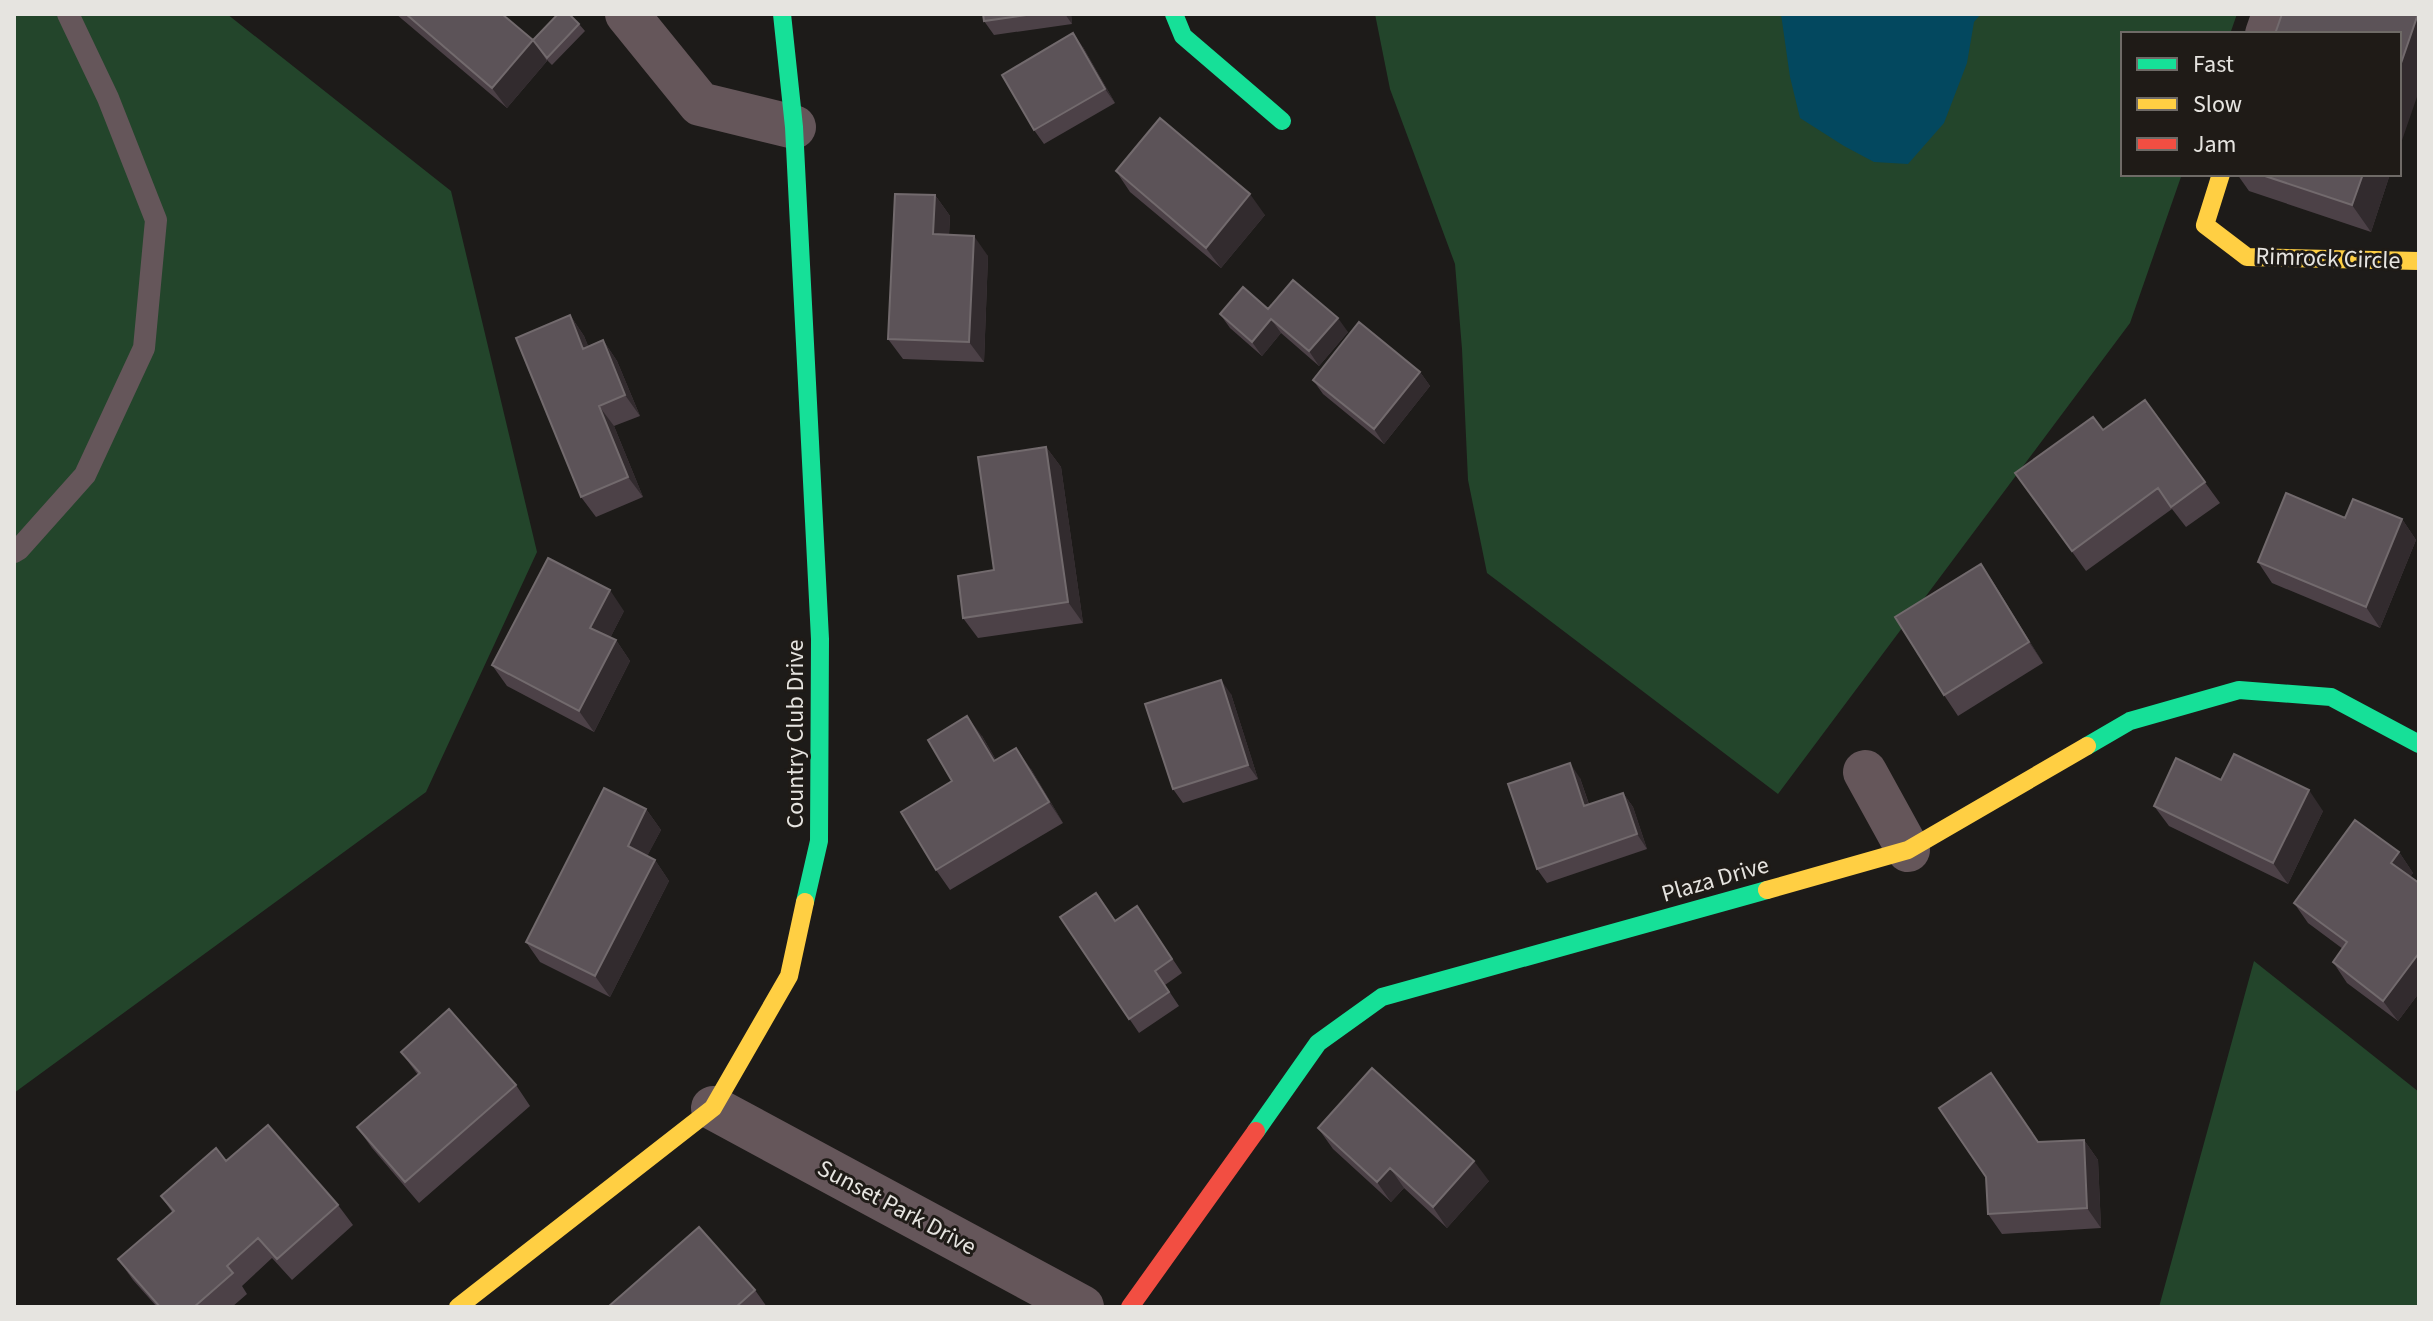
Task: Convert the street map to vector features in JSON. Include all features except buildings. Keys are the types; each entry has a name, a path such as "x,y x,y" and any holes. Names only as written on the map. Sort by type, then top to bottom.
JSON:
{"street":[{"path":"627,14 700,104 794,127"},
{"name":"Country Club Drive","path":"458,1307 713,1108 789,976 819,841 820,639 794,127 782,14"},
{"path":"1174,14 1183,36 1282,121"},
{"name":"Rimrock Circle","path":"2220,176 2205,225 2247,257 2419,261"},
{"name":"Plaza Drive","path":"1130,1307 1318,1043 1382,997 1908,850 2130,721 2239,690 2331,697 2419,744"},
{"path":"1865,772 1908,850"},
{"name":"Sunset Park Drive","path":"713,1108 1082,1307"}],"lane":[{"path":"14,552 85,475 144,348 156,220 108,98 68,14"}],"green space":[{"path":"14,14 227,14 451,191 537,552 426,792 14,1093"},
{"path":"1375,14 2237,14 2231,32 2121,32 2121,176 2181,176 2130,323 1778,794 1487,573 1468,480 1455,264 1390,89"},
{"path":"2254,961 2419,1092 2419,1307 2159,1307"}],"water":[{"path":"1781,14 1981,14 1974,22 1967,63 1944,123 1908,164 1874,162 1800,118 1790,77"}],"traffic: fast":[{"path":"782,14 794,127 820,639 819,841 805,902"},
{"path":"1174,14 1183,36 1282,121"},
{"path":"2087,746 2130,721 2239,690 2331,697 2419,744"},
{"path":"1256,1131 1318,1043 1382,997 1767,890"}],"traffic: slow":[{"path":"2220,176 2205,225 2247,257 2419,261"},
{"path":"1767,890 1908,850 2087,746"},
{"path":"458,1307 713,1108 789,976 805,902"}],"traffic: jam":[{"path":"1130,1307 1256,1131"}]}
